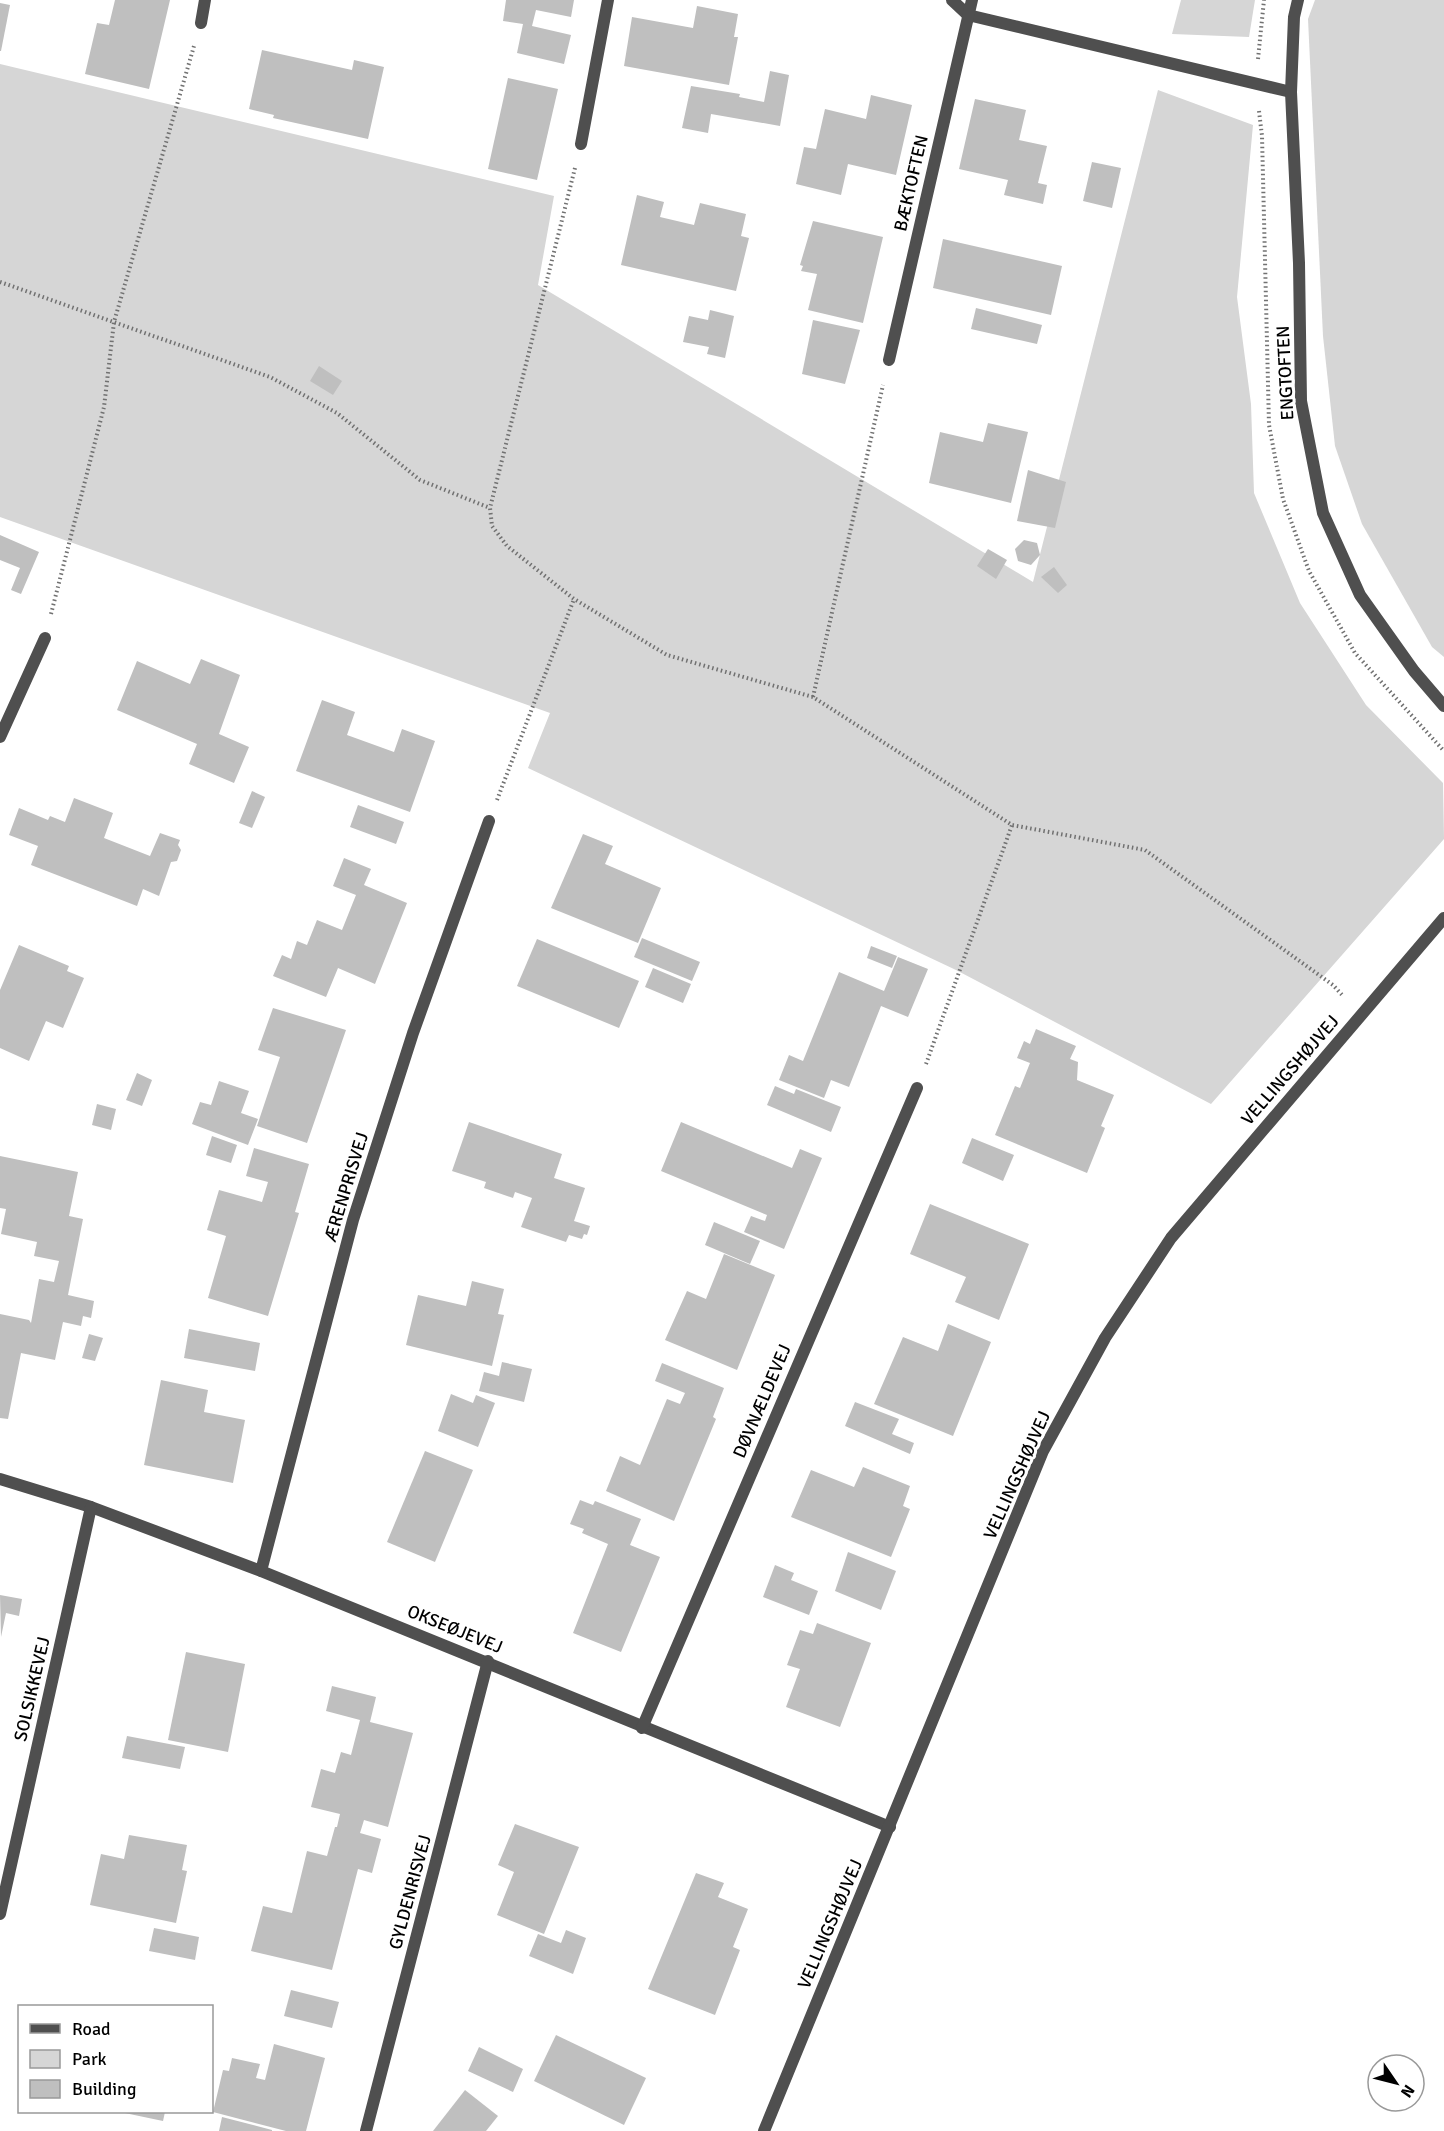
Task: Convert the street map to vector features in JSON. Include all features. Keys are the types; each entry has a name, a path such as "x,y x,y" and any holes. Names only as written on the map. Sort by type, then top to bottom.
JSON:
{"street":[{"path":"201,23 205,0"},
{"path":"581,144 608,0"},
{"path":"952,0 968,15 1291,92"},
{"name":"BÆKTOFTEN","path":"889,360 972,0"},
{"name":"ENGTOFTEN","path":"1298,0 1294,16 1291,92 1299,263 1301,401 1323,513 1360,595 1414,671 1444,706"},
{"path":"0,736 45,638"},
{"name":"ÆRENPRISVEJ","path":"261,1571 353,1220 413,1033 489,821"},
{"name":"VELLINGSHØJVEJ","path":"764,2131 1043,1451 1105,1338 1171,1238 1444,918"},
{"name":"DØVNÆLDEVEJ","path":"642,1728 917,1088"},
{"name":"OKSEØJEVEJ","path":"0,1479 90,1507 261,1571 488,1661 642,1728 890,1827"},
{"name":"SOLSIKKEVEJ","path":"0,1914 90,1507"},
{"name":"GYLDENRISVEJ","path":"366,2131 488,1661"}],"path":[{"path":"45,638 104,407 114,322 201,23"},
{"path":"581,144 490,508 492,526 507,546 574,599 668,655 813,697 1012,825 1145,850 1333,985 1361,1015"},
{"path":"0,282 270,377 337,413 420,480 490,508"},
{"path":"813,697 889,360"},
{"path":"489,821 574,599"},
{"path":"917,1088 1012,825"}],"green space":[{"path":"1181,0 1255,0 1249,37 1172,34"},
{"path":"1315,0 1444,0 1444,657 1432,647 1362,524 1335,446 1323,336 1308,19"},
{"path":"0,64 554,196 538,285 1033,582 1158,90 1253,125 1237,297 1251,404 1254,493 1300,603 1366,705 1443,783 1444,839 1211,1104 956,970 528,768 550,713 0,517"}],"building":[{"path":"115,0 170,0 149,89 85,74 97,23 109,25"},
{"path":"506,0 574,0 571,17 536,10 532,26 571,35 564,64 517,53 523,24 503,21"},
{"path":"0,3 10,5 1,51 0,51"},
{"path":"697,6 738,14 734,37 738,37 729,85 624,66 632,17 693,28"},
{"path":"262,50 352,70 354,60 384,67 368,139 273,118 274,115 249,109"},
{"path":"770,71 789,75 780,126 711,114 708,133 682,128 691,86 740,94 739,97 764,102"},
{"path":"508,78 558,89 537,180 488,169"},
{"path":"871,95 912,105 896,175 848,164 841,195 796,184 804,147 816,149 825,109 866,119"},
{"path":"975,99 1026,110 1019,140 1047,146 1038,183 1047,185 1043,204 1004,195 1008,180 959,169"},
{"path":"1092,162 1121,168 1112,208 1083,201"},
{"path":"637,195 664,202 660,217 694,225 700,203 746,214 741,236 749,238 736,291 621,265"},
{"path":"813,221 883,237 863,323 808,310 817,274 801,271 803,266 800,265"},
{"path":"943,239 1062,266 1051,315 933,288"},
{"path":"976,308 1042,325 1037,344 971,329"},
{"path":"710,310 734,316 725,358 707,354 709,347 683,342 689,316 708,320"},
{"path":"813,320 860,330 845,384 802,374"},
{"path":"319,366 342,381 333,395 310,381"},
{"path":"988,423 1028,432 1011,503 929,483 940,432 983,442"},
{"path":"1028,470 1066,482 1055,528 1017,521"},
{"path":"0,535 39,552 21,594 11,590 20,568 0,560"},
{"path":"1024,540 1037,543 1040,555 1031,565 1018,561 1015,549"},
{"path":"988,549 1007,560 996,579 977,566"},
{"path":"1054,567 1067,585 1058,593 1041,577"},
{"path":"201,659 240,675 219,734 249,747 234,783 189,764 197,744 117,710 137,661 190,684"},
{"path":"322,700 355,712 347,735 394,752 402,729 435,741 410,812 296,771"},
{"path":"252,791 265,797 252,828 239,823"},
{"path":"74,798 113,813 104,838 150,856 160,833 180,840 178,845 181,850 177,861 171,862 159,896 143,889 137,906 31,865 38,846 9,835 19,808 48,820 50,816 65,822"},
{"path":"358,805 404,822 396,844 350,827"},
{"path":"583,834 613,846 605,864 661,888 638,943 551,908"},
{"path":"344,858 371,869 364,885 407,903 375,984 338,968 326,997 273,976 282,955 291,959 297,941 307,945 317,920 342,930 356,895 333,886"},
{"path":"642,938 700,962 692,981 634,957"},
{"path":"537,939 639,981 619,1028 517,986"},
{"path":"19,945 69,966 67,971 84,978 63,1028 46,1021 29,1061 0,1048 0,990"},
{"path":"871,946 897,956 892,968 867,958"},
{"path":"898,957 928,969 908,1017 881,1006 849,1087 831,1080 824,1098 779,1080 789,1055 803,1061 839,972 884,991"},
{"path":"653,968 691,984 683,1003 645,987"},
{"path":"273,1008 346,1030 307,1143 257,1126 280,1057 258,1050"},
{"path":"1036,1029 1076,1046 1070,1059 1078,1062 1077,1080 1114,1095 1101,1126 1105,1128 1087,1173 995,1135 1015,1086 1020,1088 1030,1063 1017,1058 1024,1041 1030,1044"},
{"path":"137,1073 152,1080 142,1106 126,1100"},
{"path":"219,1081 249,1091 241,1113 258,1119 248,1145 192,1124 200,1102 211,1105"},
{"path":"775,1086 794,1094 796,1089 841,1107 831,1132 767,1105"},
{"path":"97,1104 116,1109 111,1130 92,1125"},
{"path":"469,1122 562,1154 554,1178 585,1188 574,1221 590,1226 587,1235 584,1234 582,1239 569,1235 566,1242 521,1227 532,1198 515,1192 513,1198 484,1188 486,1182 452,1171"},
{"path":"681,1122 792,1168 800,1149 822,1158 784,1249 744,1232 751,1216 765,1221 767,1215 661,1171"},
{"path":"212,1136 237,1145 231,1163 206,1155"},
{"path":"972,1138 1014,1155 1003,1181 962,1163"},
{"path":"254,1148 309,1164 295,1212 299,1213 268,1316 208,1298 226,1236 207,1230 219,1190 262,1202 268,1182 246,1176"},
{"path":"0,1156 78,1172 69,1216 83,1219 68,1295 94,1301 91,1318 83,1316 81,1326 63,1322 55,1360 21,1353 8,1419 0,1418 0,1314 29,1320 31,1323 39,1279 54,1282 59,1261 34,1256 37,1242 1,1234 6,1209 0,1208"},
{"path":"930,1204 1029,1244 999,1320 955,1302 966,1277 910,1254"},
{"path":"714,1222 760,1241 750,1264 705,1245"},
{"path":"724,1254 775,1275 737,1370 665,1340 687,1291 706,1299"},
{"path":"472,1281 504,1289 498,1314 504,1315 492,1366 406,1345 418,1295 466,1306"},
{"path":"948,1324 991,1342 953,1436 874,1404 903,1337 938,1351"},
{"path":"189,1329 260,1343 255,1371 184,1358"},
{"path":"89,1334 103,1338 95,1361 82,1358"},
{"path":"502,1362 532,1369 524,1402 479,1391 484,1372 499,1376"},
{"path":"662,1363 724,1388 713,1417 716,1419 674,1521 606,1491 620,1456 640,1465 667,1399 680,1404 685,1393 655,1381"},
{"path":"161,1380 208,1390 204,1412 245,1420 233,1483 144,1465"},
{"path":"451,1394 473,1403 476,1395 495,1403 478,1447 438,1431"},
{"path":"855,1402 899,1419 892,1434 914,1443 910,1454 845,1426"},
{"path":"425,1451 473,1470 435,1562 387,1542"},
{"path":"863,1467 910,1486 903,1506 910,1509 891,1557 791,1517 811,1470 854,1487"},
{"path":"580,1500 593,1505 595,1501 641,1519 630,1545 660,1557 621,1652 573,1633 608,1544 582,1533 584,1529 570,1524"},
{"path":"848,1552 896,1571 881,1610 835,1591"},
{"path":"775,1565 794,1573 791,1580 818,1591 809,1615 763,1597"},
{"path":"0,1595 22,1599 19,1616 6,1613 1,1637"},
{"path":"817,1623 871,1643 840,1727 786,1707 800,1669 787,1665 800,1630 813,1634"},
{"path":"186,1652 245,1664 228,1752 168,1740"},
{"path":"332,1686 376,1697 370,1722 413,1733 388,1827 364,1820 360,1833 381,1839 372,1873 358,1869 332,1970 251,1951 263,1906 292,1913 307,1851 327,1856 335,1827 337,1827 340,1814 311,1807 321,1769 335,1773 341,1752 351,1755 360,1720 326,1711"},
{"path":"127,1736 185,1747 180,1769 122,1758"},
{"path":"515,1824 579,1847 544,1934 497,1915 514,1872 498,1865"},
{"path":"129,1835 187,1845 182,1870 187,1871 176,1923 90,1905 101,1854 124,1859"},
{"path":"696,1873 724,1883 718,1897 748,1909 733,1947 740,1950 715,2015 648,1989"},
{"path":"154,1928 199,1937 195,1960 149,1951"},
{"path":"566,1930 586,1938 573,1974 529,1956 538,1934 561,1943"},
{"path":"291,1990 339,2002 332,2028 284,2016"},
{"path":"556,2035 646,2078 624,2125 534,2081"},
{"path":"274,2044 325,2058 306,2131 286,2131 213,2112 223,2070 229,2071 232,2058 260,2064 256,2078 265,2080"},
{"path":"479,2047 523,2069 513,2092 468,2071"},
{"path":"465,2090 498,2116 486,2131 433,2131"},
{"path":"125,2113 165,2113 163,2121"},
{"path":"222,2117 272,2130 272,2131 219,2131"}]}
